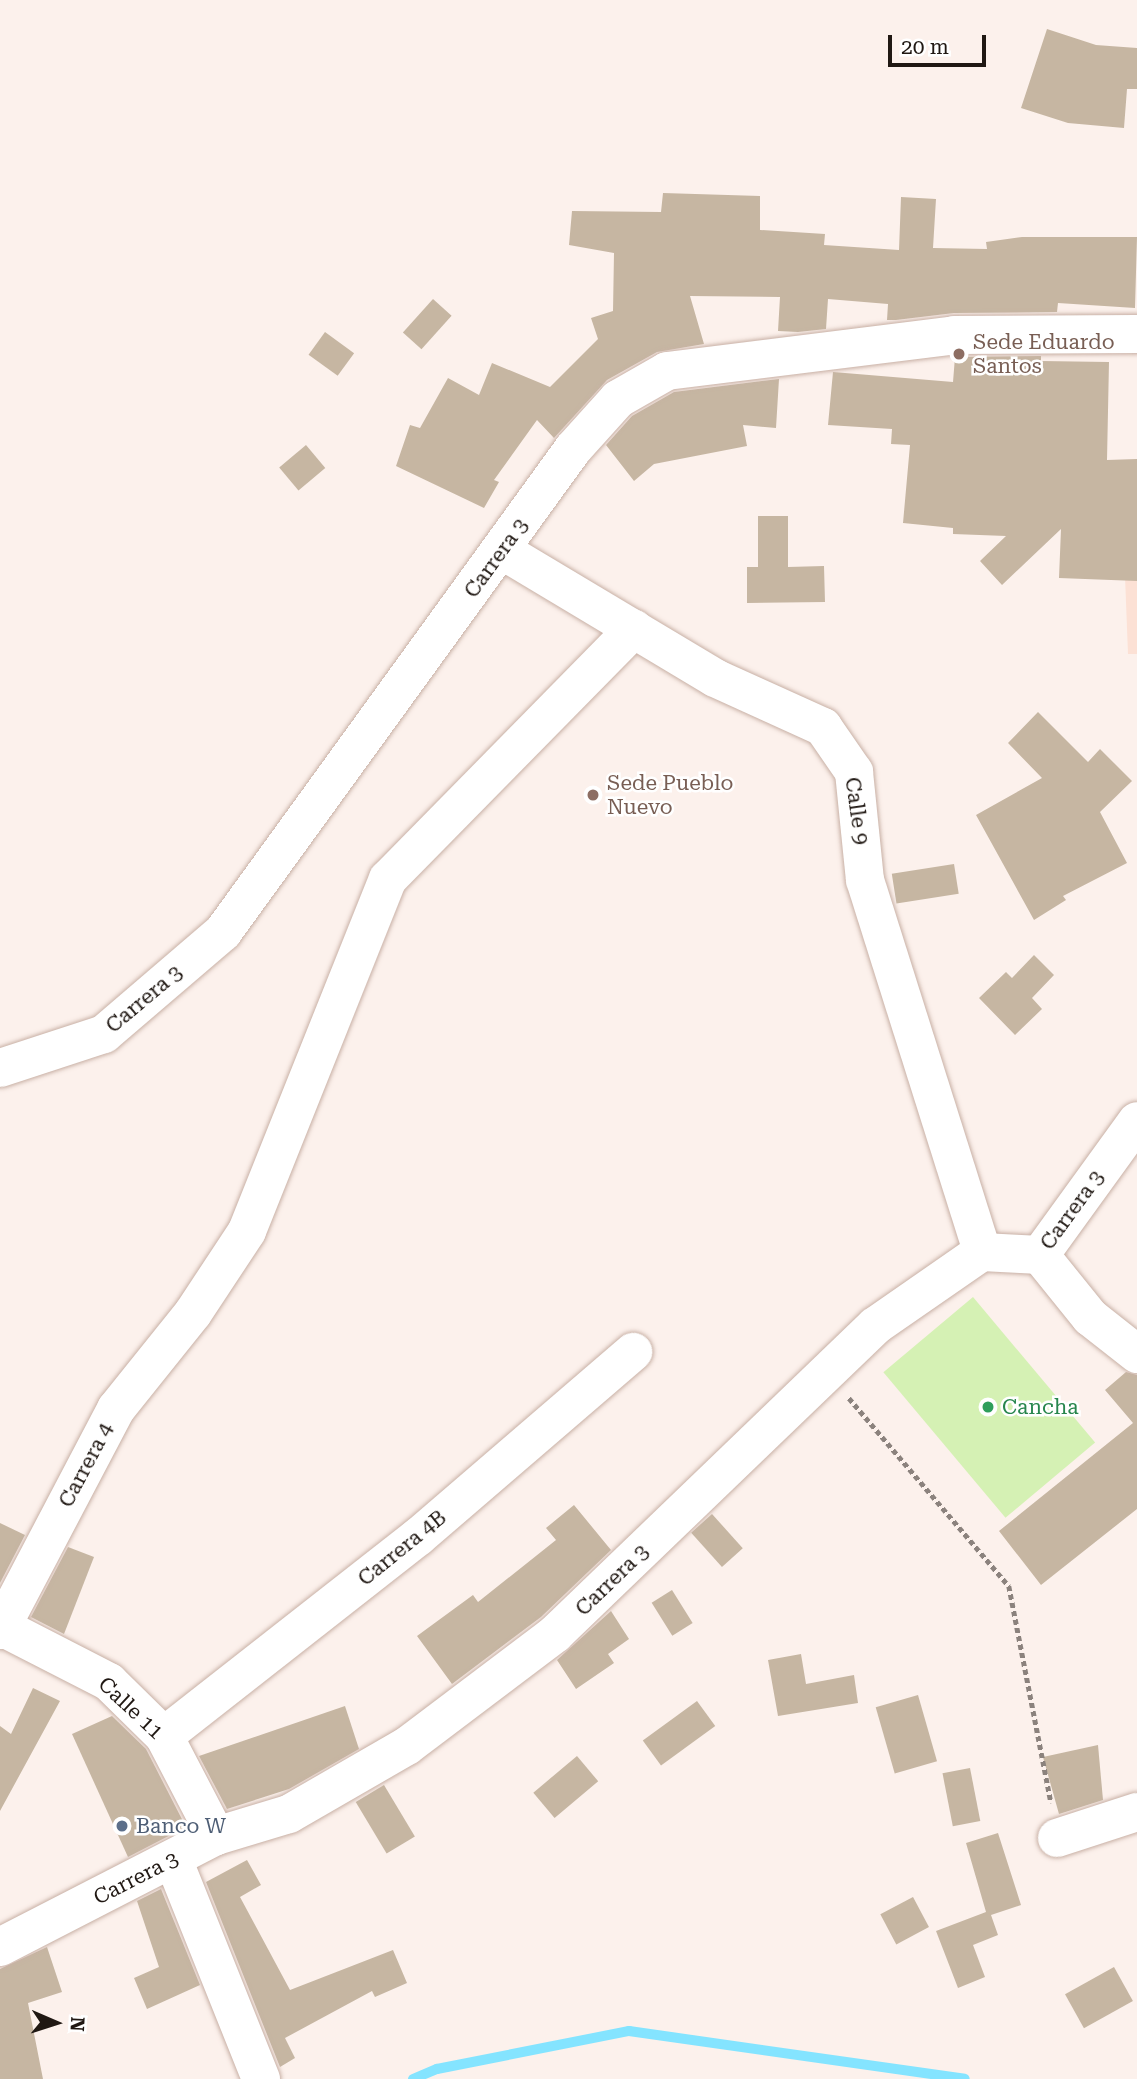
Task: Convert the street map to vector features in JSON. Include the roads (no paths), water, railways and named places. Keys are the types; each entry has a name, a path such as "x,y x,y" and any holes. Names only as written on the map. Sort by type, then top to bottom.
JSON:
{"street":[{"name":"Carrera 3","path":"0,1068 104,1034 223,932 503,551 573,449 618,399 667,371 954,335 1137,334"},
{"name":"Calle 9","path":"503,551 715,678 823,727 854,772 865,880 982,1252"},
{"name":"Carrera 4","path":"1,1628 116,1409 193,1313 247,1231 388,879 634,629"},
{"name":"Carrera 3","path":"0,1947 216,1836 289,1814 407,1746 545,1643 875,1326 982,1252 1040,1255 1137,1121"},
{"path":"1040,1255 1090,1317 1137,1354"},
{"name":"Carrera 4B","path":"164,1736 418,1537 633,1352"},
{"name":"Calle 11","path":"1,1628 109,1682 164,1736 216,1836"},
{"path":"1057,1838 1137,1812"},
{"path":"173,1859 261,2079"}],"waterway":[{"path":"413,2079 437,2069 629,2031 965,2079"}],"place":[{"name":"Sede Eduardo Santos","path":"959,354"},
{"name":"Sede Pueblo Nuevo","path":"593,795"},
{"name":"Cancha","path":"988,1407"},
{"name":"Banco W","path":"122,1826"}]}
